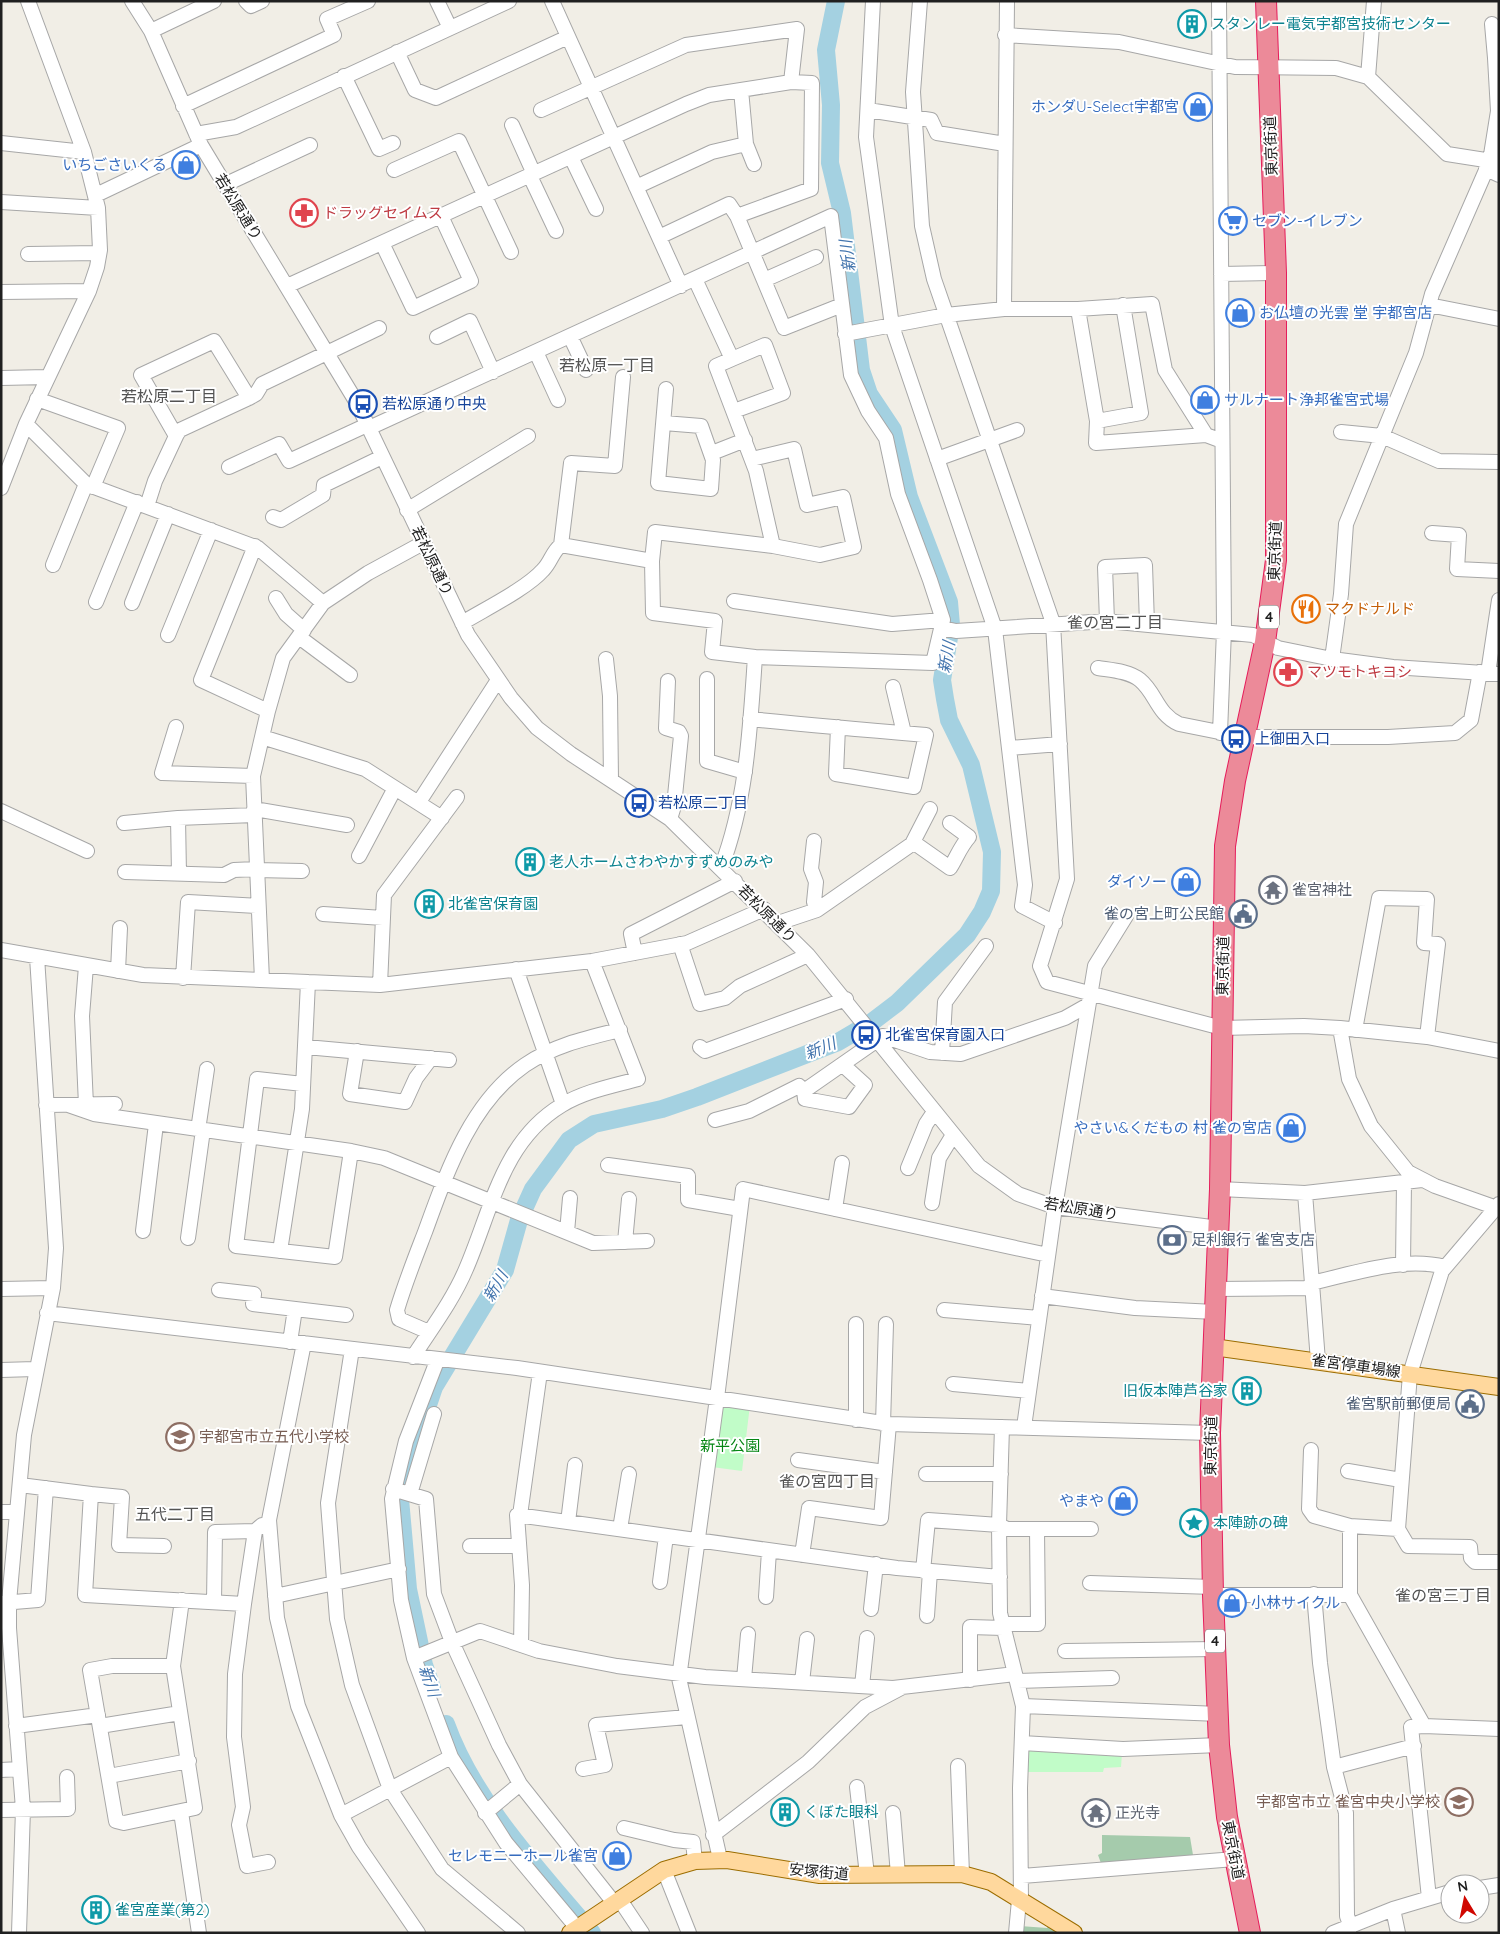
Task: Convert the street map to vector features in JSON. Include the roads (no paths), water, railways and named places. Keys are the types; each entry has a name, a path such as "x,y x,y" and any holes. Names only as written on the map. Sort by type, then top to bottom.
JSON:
{"highway":[{"name":"東京街道","path":"1250,1933 1227,1817 1219,1745 1213,1591 1210,1433 1220,1189 1225,846 1244,737 1265,642 1276,560 1276,273 1266,1"}],"main road":[{"name":"雀宮停車場線","path":"1213,1347 1499,1388"},
{"name":"安塚街道","path":"579,1927 664,1870 696,1861 720,1859 805,1874 962,1874 991,1882 1074,1933"}],"street":[{"path":"1,488 37,399 89,291 99,253 97,202 84,152 28,1"},
{"name":"若松原通り","path":"132,1 151,31 198,140 288,286 368,427 462,623 498,680 537,728 570,754 670,819 764,909 808,955 846,999 934,1112 980,1166 992,1177 1032,1201 1055,1207 1218,1228"},
{"path":"151,31 214,1"},
{"path":"246,1 251,6 262,1"},
{"path":"183,106 334,35 327,19 368,1"},
{"path":"437,1 450,28"},
{"path":"1,202 97,202 198,140 236,127 509,1"},
{"path":"552,1 681,286"},
{"path":"873,1 866,137 892,326 995,629 1025,885 1022,906 1055,923"},
{"path":"920,1 913,92 922,226 934,279 991,438 1053,623 1067,879 1055,923 1040,966 1047,982 1089,999 1222,1028 1304,1026 1340,1028 1427,1037 1499,1051"},
{"path":"1004,309 1005,35 1007,1"},
{"path":"1220,1 1224,630 1220,733"},
{"path":"1368,77 1374,1"},
{"path":"1332,660 1341,594 1346,524 1416,353 1429,305 1493,167 1498,111 1497,58 1492,24"},
{"path":"541,110 686,45 797,28 791,82"},
{"path":"1005,35 1119,42 1235,67 1336,68 1368,77 1447,154 1493,167"},
{"path":"396,52 415,90 436,98 568,37"},
{"path":"344,76 379,150 393,143"},
{"path":"288,286 709,95 791,82 812,83 811,190 737,216"},
{"path":"741,90 746,144 754,164"},
{"path":"868,110 931,120 937,133 1005,144"},
{"path":"512,125 556,231"},
{"path":"394,170 459,141 486,195 511,252"},
{"path":"1,143 84,152"},
{"path":"636,187 712,152 746,144"},
{"path":"224,185 310,145"},
{"path":"571,157 596,209"},
{"path":"659,236 729,204 737,216 784,328 842,305"},
{"path":"382,243 414,308 471,281 442,216"},
{"path":"229,467 279,444 289,461 493,372 831,216 842,305 852,333 851,375 868,411 886,438 898,494 947,627 933,662 755,657 712,652 715,621 653,613 652,561 655,532 773,546 820,555 854,547 843,497 806,505 794,449 752,458"},
{"path":"28,254 99,253"},
{"path":"764,280 816,257"},
{"path":"1221,274 1276,273"},
{"path":"695,279 732,359"},
{"path":"1,292 89,291"},
{"path":"852,333 946,315 1004,309 1078,309 1152,304 1165,370 1206,435"},
{"path":"1097,421 1141,413 1124,305"},
{"path":"1429,305 1499,319"},
{"path":"1078,309 1097,421 1096,443 1206,435 1222,441"},
{"path":"436,337 470,321 493,372"},
{"path":"96,602 142,504 180,430 249,398 256,394 262,384 379,328"},
{"path":"570,336 586,370"},
{"path":"176,436 142,375 214,342 249,398"},
{"path":"734,411 783,393 765,345 716,366 752,458 773,546"},
{"path":"536,352 558,400"},
{"path":"1,378 47,377"},
{"path":"462,623 544,569 554,551 561,545 571,464 615,466 623,377"},
{"path":"664,423 701,426 712,453 711,489 658,483 666,389"},
{"path":"37,399 118,428 53,565"},
{"path":"26,424 90,485 255,546 323,603"},
{"path":"937,459 1017,430"},
{"path":"1341,432 1382,436 1439,462 1499,462"},
{"path":"407,510 528,436"},
{"path":"712,453 745,440"},
{"path":"273,517 281,520 323,495 324,485 382,457"},
{"path":"132,603 168,514"},
{"path":"168,635 211,530"},
{"path":"1432,533 1459,535 1457,570 1499,571"},
{"path":"262,980 253,776 283,658 323,603 368,573 423,543"},
{"path":"561,545 652,561"},
{"path":"255,546 200,680 268,711"},
{"path":"1107,621 1106,567 1145,565 1146,624"},
{"path":"276,598 301,633 350,675"},
{"path":"1098,668 1131,675 1140,680 1170,720 1220,733 1244,737 1388,738 1456,733 1471,720 1489,673 1499,600"},
{"path":"734,601 892,624 995,629 1053,623 1107,621 1224,630 1253,635 1288,651 1332,660 1393,667 1489,673"},
{"path":"721,868 730,844 745,772 755,657"},
{"path":"606,659 610,696 611,780"},
{"path":"707,679 707,761 745,772"},
{"path":"419,802 498,680"},
{"path":"668,681 666,728 679,732 681,736 674,806 670,819"},
{"path":"893,687 904,733"},
{"path":"750,720 838,727 926,735 914,787 836,774 838,727"},
{"path":"176,727 162,773 253,776"},
{"path":"262,737 365,769 442,818"},
{"path":"1009,748 1060,744"},
{"path":"359,856 396,788"},
{"path":"380,985 384,895 456,797"},
{"path":"778,923 821,907 913,842 930,809"},
{"path":"1,811 87,851"},
{"path":"124,823 254,812 347,825"},
{"path":"178,818 179,874"},
{"path":"913,842 950,868 958,856 959,848 969,837 950,823"},
{"path":"814,841 811,870 816,882 814,902 821,907"},
{"path":"125,872 224,875 234,870 302,871"},
{"path":"635,953 631,934 735,881"},
{"path":"1355,1030 1379,898 1427,899 1424,943 1438,944 1427,1037"},
{"path":"183,978 188,902 258,906"},
{"path":"1,950 118,971 183,978 380,985 592,961 635,953 680,944 764,909"},
{"path":"322,914 383,918"},
{"path":"1024,1427 1055,1207 1095,966 1126,916"},
{"path":"118,971 120,928"},
{"path":"680,944 700,1004 725,998 740,986 808,955"},
{"path":"942,1053 946,1002 986,946"},
{"path":"19,1933 23,1809 5,1603 17,1512 24,1435 35,1369 53,1288 56,1248 37,957"},
{"path":"412,1357 458,1286 502,1174 514,1152 533,1127 563,1104 592,1092 638,1079 592,961"},
{"path":"86,966 82,1016 86,1105"},
{"path":"516,969 563,1104"},
{"path":"280,1251 302,1109 308,982"},
{"path":"700,1046 705,1051 846,999"},
{"path":"804,1091 843,1064 869,1030 930,1052 961,1054 1065,1018 1089,999"},
{"path":"1340,1028 1349,1079 1371,1126 1408,1172 1422,1180 1498,1211"},
{"path":"429,1332 399,1319 397,1310 456,1152 494,1094 525,1064 566,1043 620,1030"},
{"path":"306,1047 448,1060"},
{"path":"357,1052 350,1094 404,1102 416,1078 431,1058"},
{"path":"715,1120 749,1112 799,1086 804,1091 805,1099 849,1107 865,1085 843,1064"},
{"path":"188,1238 207,1069"},
{"path":"303,1084 257,1079 236,1246 335,1257 351,1151"},
{"path":"46,1105 115,1104"},
{"path":"68,1105 94,1114 351,1151 384,1158 593,1243 647,1241"},
{"path":"908,1168 926,1124 934,1112"},
{"path":"143,1231 156,1124"},
{"path":"932,1203 939,1158 953,1135"},
{"path":"835,1209 842,1163"},
{"path":"608,1165 688,1176 688,1200 740,1209"},
{"path":"1220,1189 1305,1194 1422,1180"},
{"path":"1403,1265 1404,1182"},
{"path":"720,1859 713,1835 679,1674 717,1398 742,1189 1048,1255"},
{"path":"1305,1194 1318,1361"},
{"path":"567,1232 570,1198"},
{"path":"625,1242 629,1199"},
{"path":"1498,1211 1484,1220 1442,1271 1410,1374 1398,1529 1408,1546 1470,1547 1471,1558 1475,1562 1499,1562"},
{"path":"1215,1289 1311,1285 1384,1267 1403,1265 1429,1263 1445,1267"},
{"path":"1,1289 53,1288"},
{"path":"219,1290 254,1294 253,1304 346,1315"},
{"path":"1042,1296 1135,1308 1215,1312"},
{"path":"290,1342 295,1309"},
{"path":"944,1310 1039,1318"},
{"path":"47,1313 540,1372 886,1424 1210,1433"},
{"path":"856,1324 856,1420"},
{"path":"802,1555 809,1508 881,1518 885,1472 886,1324"},
{"path":"304,1343 268,1520 277,1618 298,1706 341,1815 358,1847 418,1933"},
{"path":"352,1349 328,1503 337,1619 352,1685 390,1789 442,1869 518,1933"},
{"path":"441,1361 406,1441 401,1492 398,1569 401,1600 451,1757 489,1809 506,1843 579,1927"},
{"path":"1,1370 35,1369"},
{"path":"521,1645 518,1515 520,1515 540,1372"},
{"path":"954,1384 1029,1391"},
{"path":"401,1492 434,1414"},
{"path":"1002,1427 999,1525 1002,1626 1023,1706 1020,1788 1022,1876 1016,1933"},
{"path":"1311,1450 1309,1509 1314,1516 1350,1526 1398,1529"},
{"path":"798,1460 885,1472"},
{"path":"568,1522 575,1465"},
{"path":"1348,1471 1402,1480"},
{"path":"620,1529 629,1474"},
{"path":"926,1474 1001,1474"},
{"path":"20,1485 122,1497 119,1545 164,1546"},
{"path":"5,1603 38,1600 46,1488"},
{"path":"401,1492 426,1499 434,1594 452,1642 498,1745 520,1784 642,1933"},
{"path":"91,1494 86,1595 244,1604"},
{"path":"1,1512 17,1512"},
{"path":"520,1515 769,1551 927,1571 1000,1577"},
{"path":"214,1602 215,1532 255,1531 268,1520"},
{"path":"927,1616 928,1520 999,1525 1007,1529 1091,1529"},
{"path":"1350,1526 1350,1595 1424,1726"},
{"path":"970,1680 970,1627 1038,1624 1036,1529"},
{"path":"255,1531 235,1674 234,1737 243,1807 238,1825 247,1866 268,1862"},
{"path":"660,1582 666,1536"},
{"path":"470,1546 519,1546"},
{"path":"766,1597 769,1551"},
{"path":"871,1609 876,1564"},
{"path":"275,1596 398,1569"},
{"path":"1090,1583 1213,1591 1350,1595"},
{"path":"1314,1594 1320,1663 1334,1767 1346,1813 1347,1916 1351,1927"},
{"path":"173,1666 112,1666 90,1670 116,1821 124,1823 195,1808 173,1666 182,1600"},
{"path":"420,1655 480,1631 521,1645 580,1659 679,1674 744,1679 902,1688 970,1680 1112,1678"},
{"path":"744,1679 748,1634"},
{"path":"802,1682 807,1638"},
{"path":"862,1686 867,1638"},
{"path":"1065,1651 1216,1649"},
{"path":"713,1835 808,1762 865,1707 902,1688"},
{"path":"1023,1706 1218,1714"},
{"path":"16,1726 99,1721 180,1712"},
{"path":"583,1769 605,1764 596,1725 688,1717"},
{"path":"1429,1898 1411,1727 1499,1729"},
{"path":"1022,1743 1123,1749 1219,1745"},
{"path":"1334,1767 1414,1746"},
{"path":"341,1815 451,1757"},
{"path":"109,1776 188,1762"},
{"path":"958,1766 962,1874"},
{"path":"1,1770 18,1769"},
{"path":"1,1810 68,1809 67,1777"},
{"path":"489,1809 520,1784"},
{"path":"857,1787 867,1875"},
{"path":"182,1812 199,1933"},
{"path":"893,1813 898,1875"},
{"path":"624,1828 674,1840 693,1842 696,1861"},
{"path":"1022,1876 1235,1859"},
{"path":"664,1870 689,1933"},
{"path":"1333,1933 1394,1909 1440,1895"},
{"path":"1394,1909 1398,1933"}],"waterway":[{"name":"新川","path":"432,1688 424,1665 408,1589 400,1499 407,1467 434,1387 505,1270 519,1220 533,1189 569,1140 594,1124 662,1109 697,1097 838,1042 872,1022 897,1003 967,935 982,912 991,891 992,852 971,765 949,720 942,680 951,625 949,602 909,497 893,430 869,394 861,370 842,213 830,163 831,105 826,50 836,1"},
{"name":"新川","path":"446,1724 458,1753 473,1781 491,1808 530,1860 592,1933"}],"place":[{"name":"スタンレー電気宇都宮技術センター","path":"1192,24"},
{"name":"ホンダU-Select宇都宮","path":"1198,107"},
{"name":"いちごさいくる","path":"186,165"},
{"name":"ドラッグセイムス","path":"304,213"},
{"name":"セブン-イレブン","path":"1233,221"},
{"name":"お仏壇の光雲 堂 宇都宮店","path":"1240,313"},
{"name":"サルナート浄邦雀宮式場","path":"1205,400"},
{"name":"若松原通り中央","path":"363,404"},
{"name":"マクドナルド","path":"1306,609"},
{"name":"マツモトキヨシ","path":"1288,672"},
{"name":"上御田入口","path":"1236,739"},
{"name":"若松原二丁目","path":"639,803"},
{"name":"老人ホームさわやかすずめのみや","path":"530,862"},
{"name":"ダイソー","path":"1186,882"},
{"name":"雀宮神社","path":"1273,890"},
{"name":"北雀宮保育園","path":"429,904"},
{"name":"雀の宮上町公民館","path":"1243,914"},
{"name":"北雀宮保育園入口","path":"866,1035"},
{"name":"やさい&くだもの 村 雀の宮店","path":"1291,1128"},
{"name":"足利銀行 雀宮支店","path":"1172,1240"},
{"name":"旧仮本陣芦谷家","path":"1247,1391"},
{"name":"雀宮駅前郵便局","path":"1470,1404"},
{"name":"宇都宮市立五代小学校","path":"180,1437"},
{"name":"やまや","path":"1123,1501"},
{"name":"本陣跡の碑","path":"1194,1523"},
{"name":"小林サイクル","path":"1232,1603"},
{"name":"宇都宮市立 雀宮中央小学校","path":"1459,1802"},
{"name":"くぼた眼科","path":"785,1812"},
{"name":"正光寺","path":"1096,1813"},
{"name":"セレモニーホール雀宮","path":"617,1856"},
{"name":"雀宮産業(第2)","path":"96,1910"}],"district":[{"name":"若松原一丁目","path":"607,365"},
{"name":"若松原二丁目","path":"169,396"},
{"name":"雀の宮二丁目","path":"1115,622"},
{"name":"雀の宮四丁目","path":"827,1481"},
{"name":"五代二丁目","path":"175,1514"},
{"name":"雀の宮三丁目","path":"1443,1595"}],"park label":[{"name":"新平公園","path":"730,1446"}]}
